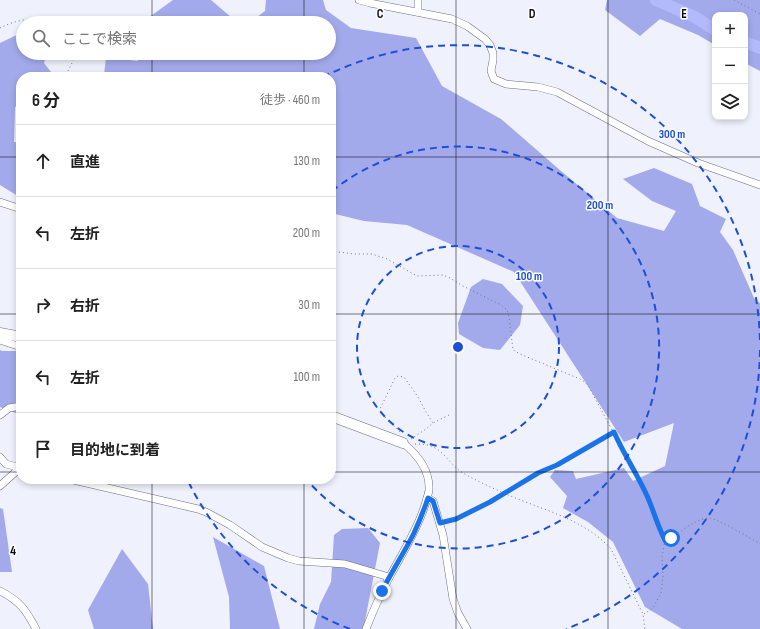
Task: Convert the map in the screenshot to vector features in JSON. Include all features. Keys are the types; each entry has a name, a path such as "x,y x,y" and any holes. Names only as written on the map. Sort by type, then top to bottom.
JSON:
{"street":[{"path":"359,0 377,5 452,19 467,26 485,39 490,45 493,53 491,71 494,79 506,84 538,87 557,92 648,141 698,163 760,185"},
{"path":"418,2 418,12"},
{"path":"0,202 16,207"},
{"path":"0,333 16,336"},
{"path":"0,340 16,345"},
{"path":"1,413 9,408 16,407"},
{"path":"336,418 407,445 417,456 423,466 429,489 428,498 414,532 389,577 366,629"},
{"path":"0,457 6,464 16,467"},
{"path":"0,486 16,472"},
{"path":"90,484 198,509 230,526 262,547 299,561 345,564 389,577"},
{"path":"428,498 433,501 440,523 453,598 458,613 467,629"},
{"path":"0,591 23,606 36,629"}],"path":[{"path":"734,0 760,14"},
{"path":"0,28 16,22"},
{"path":"68,72 74,60"},
{"path":"336,252 372,254 387,259 417,276 443,275 450,278 501,305 507,310 513,350 585,382 614,432 648,497 665,540 662,556 663,577 661,593 653,608 643,614"},
{"path":"400,431 381,413 380,409 395,378 398,376 404,377 433,423"},
{"path":"407,445 408,441 433,423 450,415"},
{"path":"440,523 456,519 490,502 538,473 557,465 614,432"},
{"path":"407,445 424,444 433,447 441,452 453,466 462,472 503,493 573,520 587,529 611,549 643,614 645,629"},
{"path":"665,540 671,538 691,524 702,519 710,518 760,544"}],"shaded area":[{"path":"173,0 211,0 230,16 151,16"},
{"path":"266,0 323,0 326,10 334,16 258,16 265,11"},
{"path":"607,0 760,0 760,71 748,65 748,12 712,12 712,43 698,35 660,19 640,36 605,10"},
{"path":"336,17 351,28 416,38 442,86 501,119 617,218 664,231 676,211 652,201 623,179 654,168 692,184 700,206 726,219 720,232 733,250 754,298 760,303 760,629 682,629 645,607 613,542 588,522 563,508 567,496 550,477 555,470 573,471 576,479 624,468 633,481 665,466 674,423 624,442 514,272 407,225 364,221 336,214 336,72 104,72 106,60 336,60"},
{"path":"16,35 16,60 45,60 44,63 51,72 16,72 14,142 16,142 16,195 0,185 0,43"},
{"path":"483,279 502,284 523,306 520,325 500,350 483,348 459,334 458,323 471,287"},
{"path":"0,350 16,351 16,413 0,407"},
{"path":"0,508 3,509 12,572 0,572"},
{"path":"368,528 380,543 363,629 314,629 320,604 331,582 334,535 342,529"},
{"path":"213,537 264,566 280,629 230,629 229,597"},
{"path":"122,549 148,584 153,629 94,629 88,610"}],"waterway":[{"path":"656,0 695,17 712,28"},
{"path":"748,43 760,48"}],"route":[{"path":"382,591 414,532 428,498 433,501 440,523 456,519 490,502 538,473 557,465 614,432 648,497 661,533 665,540 671,538"}]}
